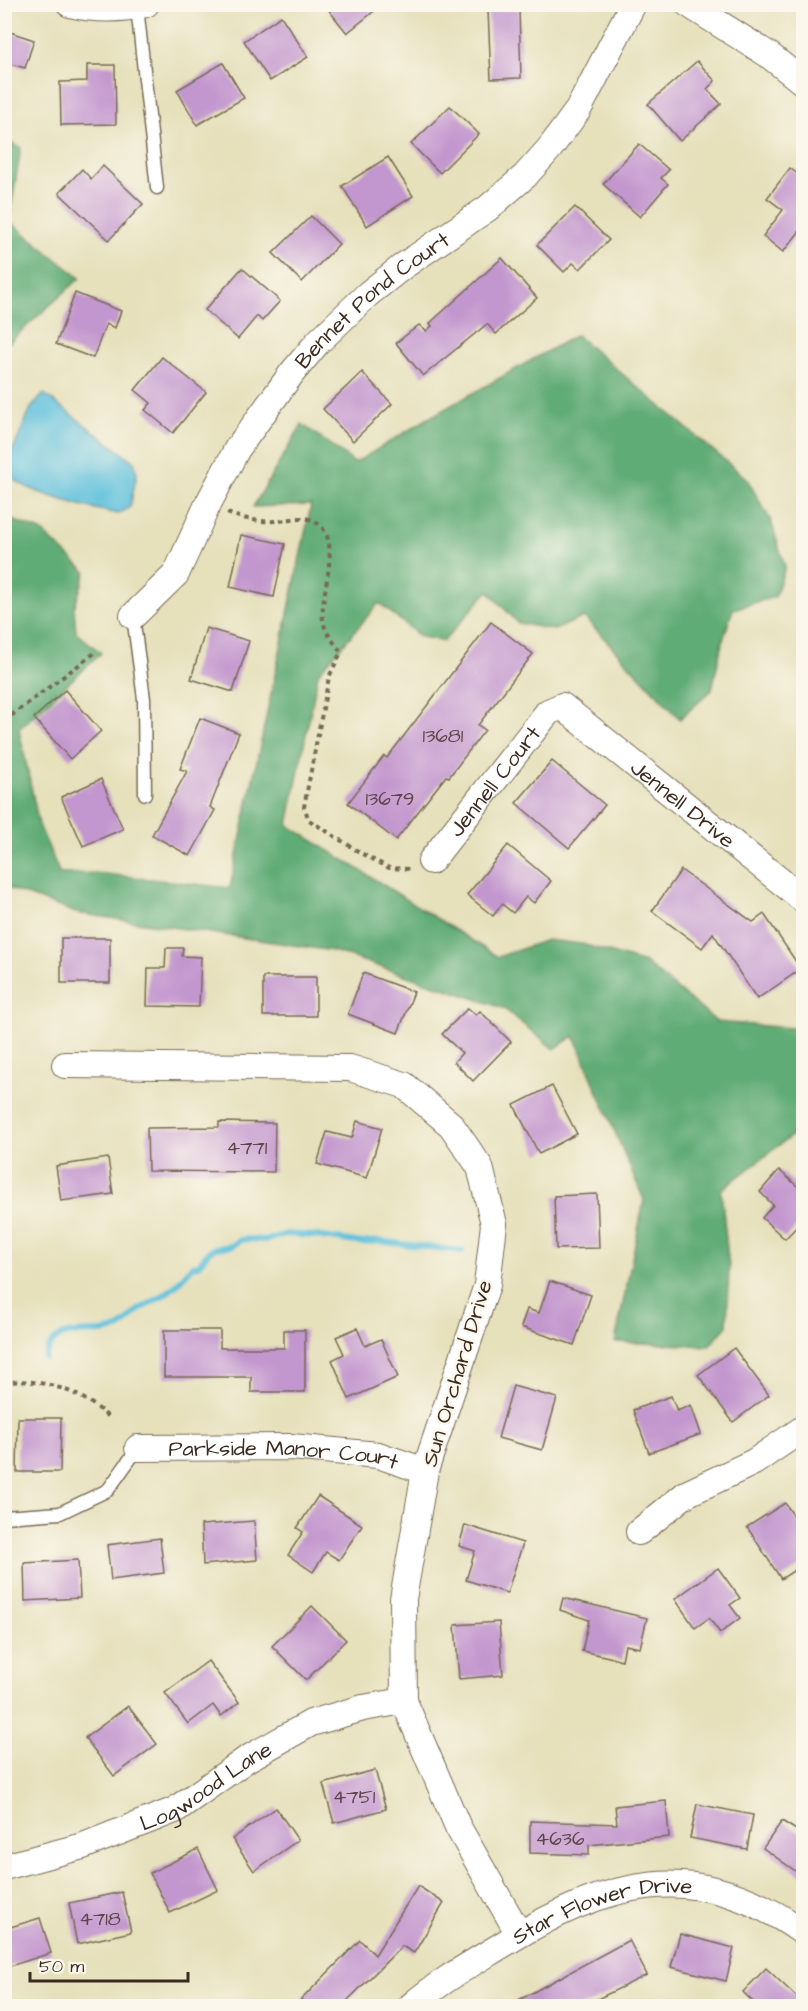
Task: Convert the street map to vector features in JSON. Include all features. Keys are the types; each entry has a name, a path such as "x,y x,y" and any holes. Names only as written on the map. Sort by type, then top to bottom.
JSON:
{"street":[{"path":"70,4 84,8 142,6"},
{"name":"Bennet Pond Court","path":"133,616 176,574 208,504 237,449 292,373 318,342 368,294 402,267 488,208 525,176 550,148 578,110 633,4"},
{"path":"688,4 769,55 804,83"},
{"name":"Jennell Court","path":"421,865 548,712 562,706"},
{"name":"Jennell Drive","path":"562,706 804,900"},
{"name":"Sun Orchard Drive","path":"65,1065 350,1068 404,1085 451,1125 480,1167 494,1224 487,1285 425,1471 403,1599 404,1701 458,1827 519,1934"},
{"path":"639,1532 686,1494 754,1462 804,1428"},
{"name":"Parkside Manor Court","path":"138,1448 291,1447 378,1455 425,1471"},
{"name":"Logwood Lane","path":"4,1867 83,1846 175,1810 247,1759 311,1723 363,1708 404,1701"},
{"name":"Star Flower Drive","path":"411,2007 448,1978 519,1934 589,1899 636,1887 662,1884 713,1889 762,1906 804,1933"}],"lane":[{"path":"142,6 157,188"},
{"path":"133,616 144,699 145,794"},
{"path":"4,1517 60,1513 108,1490 138,1448"}],"path":[{"path":"224,512 253,521 309,519 321,528 329,540 330,555 323,619 326,631 341,652 328,677 304,807 309,820 389,868 421,865"},
{"path":"4,721 96,652"},
{"path":"4,1383 43,1383 81,1397 109,1418"}],"green space":[{"path":"5,140 21,148 9,221 80,278 5,346"},
{"path":"576,335 747,479 771,521 785,567 775,597 733,609 722,643 712,690 680,719 584,617 554,630 518,623 488,591 444,641 421,637 379,603 318,674 288,825 498,957 547,940 582,944 645,963 717,1022 803,1029 803,1127 721,1190 729,1268 727,1326 709,1346 615,1342 644,1200 574,1036 554,1049 503,1008 333,951 76,913 5,887 5,517 41,531 86,572 74,608 76,632 101,653 19,729 39,825 60,874 96,873 230,888 311,505 253,507 302,424 355,463 427,419"}],"water":[{"path":"44,394 134,462 137,473 130,507 118,514 77,504 30,488 9,474 6,466 31,408"}],"building":[{"path":"324,4 383,4 347,33"},
{"path":"519,9 521,78 491,79 488,10"},
{"path":"281,16 308,57 270,81 244,41"},
{"path":"4,30 34,40 25,68 4,62"},
{"path":"697,61 715,81 707,89 721,104 680,141 648,104"},
{"path":"223,63 244,98 197,125 177,90"},
{"path":"87,65 115,65 116,124 61,125 60,82 87,81"},
{"path":"450,106 479,134 440,173 411,144"},
{"path":"639,144 669,170 661,178 668,184 640,217 603,184"},
{"path":"388,157 413,196 367,226 342,186"},
{"path":"103,166 143,204 109,240 59,193 82,169 91,179"},
{"path":"790,168 804,179 804,226 783,252 763,236 783,210 767,198"},
{"path":"575,207 609,240 580,269 573,263 564,272 537,245"},
{"path":"311,216 339,244 302,282 273,253"},
{"path":"502,258 537,298 496,334 487,324 423,376 396,343 419,325 426,331 432,326 430,323"},
{"path":"242,268 280,301 262,321 257,316 238,339 205,310"},
{"path":"75,293 121,311 115,328 106,324 93,358 56,344"},
{"path":"162,357 206,392 173,433 145,410 151,403 135,390"},
{"path":"362,372 392,404 353,441 323,409"},
{"path":"241,535 285,544 274,597 230,587"},
{"path":"491,622 533,654 478,725 485,730 396,840 348,803 384,756 387,758"},
{"path":"206,628 249,641 233,692 191,679"},
{"path":"65,690 101,731 70,759 34,718"},
{"path":"200,718 239,733 210,807 215,810 190,856 152,835 187,771 180,769"},
{"path":"552,761 605,805 569,848 516,803"},
{"path":"101,779 123,829 83,846 61,797"},
{"path":"508,845 551,881 534,903 526,897 513,913 502,904 493,916 467,895"},
{"path":"681,870 753,922 764,914 801,969 757,999 713,933 702,948 652,911"},
{"path":"61,938 110,938 110,983 61,983"},
{"path":"166,948 183,948 182,956 201,957 199,1007 147,1006 148,968 165,968"},
{"path":"363,973 414,992 398,1033 348,1014"},
{"path":"263,977 316,977 316,1016 263,1016"},
{"path":"468,1008 476,1015 480,1011 511,1042 473,1081 454,1062 462,1053 442,1034"},
{"path":"552,1086 577,1134 539,1154 514,1105"},
{"path":"357,1121 382,1128 367,1178 317,1164 327,1132 352,1138"},
{"path":"219,1122 275,1123 274,1172 148,1171 147,1128 219,1127"},
{"path":"108,1158 113,1194 61,1201 56,1166"},
{"path":"779,1170 804,1192 804,1219 785,1239 762,1218 773,1205 760,1192"},
{"path":"597,1194 599,1248 556,1249 554,1196"},
{"path":"550,1281 591,1295 574,1345 521,1327 527,1309 539,1313"},
{"path":"357,1328 365,1346 381,1339 398,1377 349,1399 332,1360 344,1354 336,1337"},
{"path":"164,1330 220,1330 220,1348 284,1348 284,1330 305,1330 305,1392 251,1392 251,1377 164,1377"},
{"path":"734,1348 769,1395 733,1422 698,1375"},
{"path":"513,1386 557,1398 542,1450 498,1438"},
{"path":"671,1396 677,1411 691,1405 701,1434 649,1453 633,1410"},
{"path":"18,1418 61,1418 60,1472 17,1472"},
{"path":"318,1496 362,1525 339,1560 326,1552 313,1572 288,1555 303,1532 297,1528"},
{"path":"785,1503 804,1531 804,1564 781,1579 747,1527"},
{"path":"254,1521 257,1560 203,1565 201,1525"},
{"path":"465,1525 523,1543 507,1593 466,1580 475,1551 459,1546"},
{"path":"160,1538 164,1573 111,1580 107,1545"},
{"path":"78,1560 80,1598 25,1601 24,1563"},
{"path":"718,1568 740,1598 730,1605 740,1618 720,1633 709,1618 695,1628 675,1599"},
{"path":"563,1598 647,1618 640,1648 625,1645 622,1660 582,1651 589,1620 560,1610"},
{"path":"312,1606 346,1640 306,1680 272,1646"},
{"path":"499,1622 503,1675 459,1679 455,1625"},
{"path":"208,1661 239,1702 221,1716 213,1705 188,1724 165,1693"},
{"path":"128,1706 157,1744 114,1776 85,1738"},
{"path":"375,1770 386,1809 334,1823 323,1784"},
{"path":"666,1801 669,1837 589,1845 589,1855 530,1853 530,1821 617,1824 615,1806"},
{"path":"697,1804 753,1815 747,1849 690,1838"},
{"path":"276,1808 298,1840 254,1871 232,1839"},
{"path":"782,1821 804,1835 804,1877 763,1848"},
{"path":"198,1849 218,1890 170,1913 150,1873"},
{"path":"418,1886 444,1903 414,1953 402,1946 341,2007 294,2007 360,1940 375,1955"},
{"path":"122,1892 131,1932 77,1944 69,1903"},
{"path":"40,1918 51,1953 4,1968 4,1929"},
{"path":"680,1934 734,1948 726,1981 671,1967"},
{"path":"629,1940 647,1975 581,2007 506,2007"},
{"path":"766,1968 804,2004 804,2007 758,2007 743,1992"}],"waterway":[{"path":"45,1358 50,1345 58,1338 79,1332 113,1330 123,1325 136,1312 171,1290 193,1266 199,1265 208,1252 215,1248 232,1246 240,1240 266,1240 286,1234 462,1251"}]}
